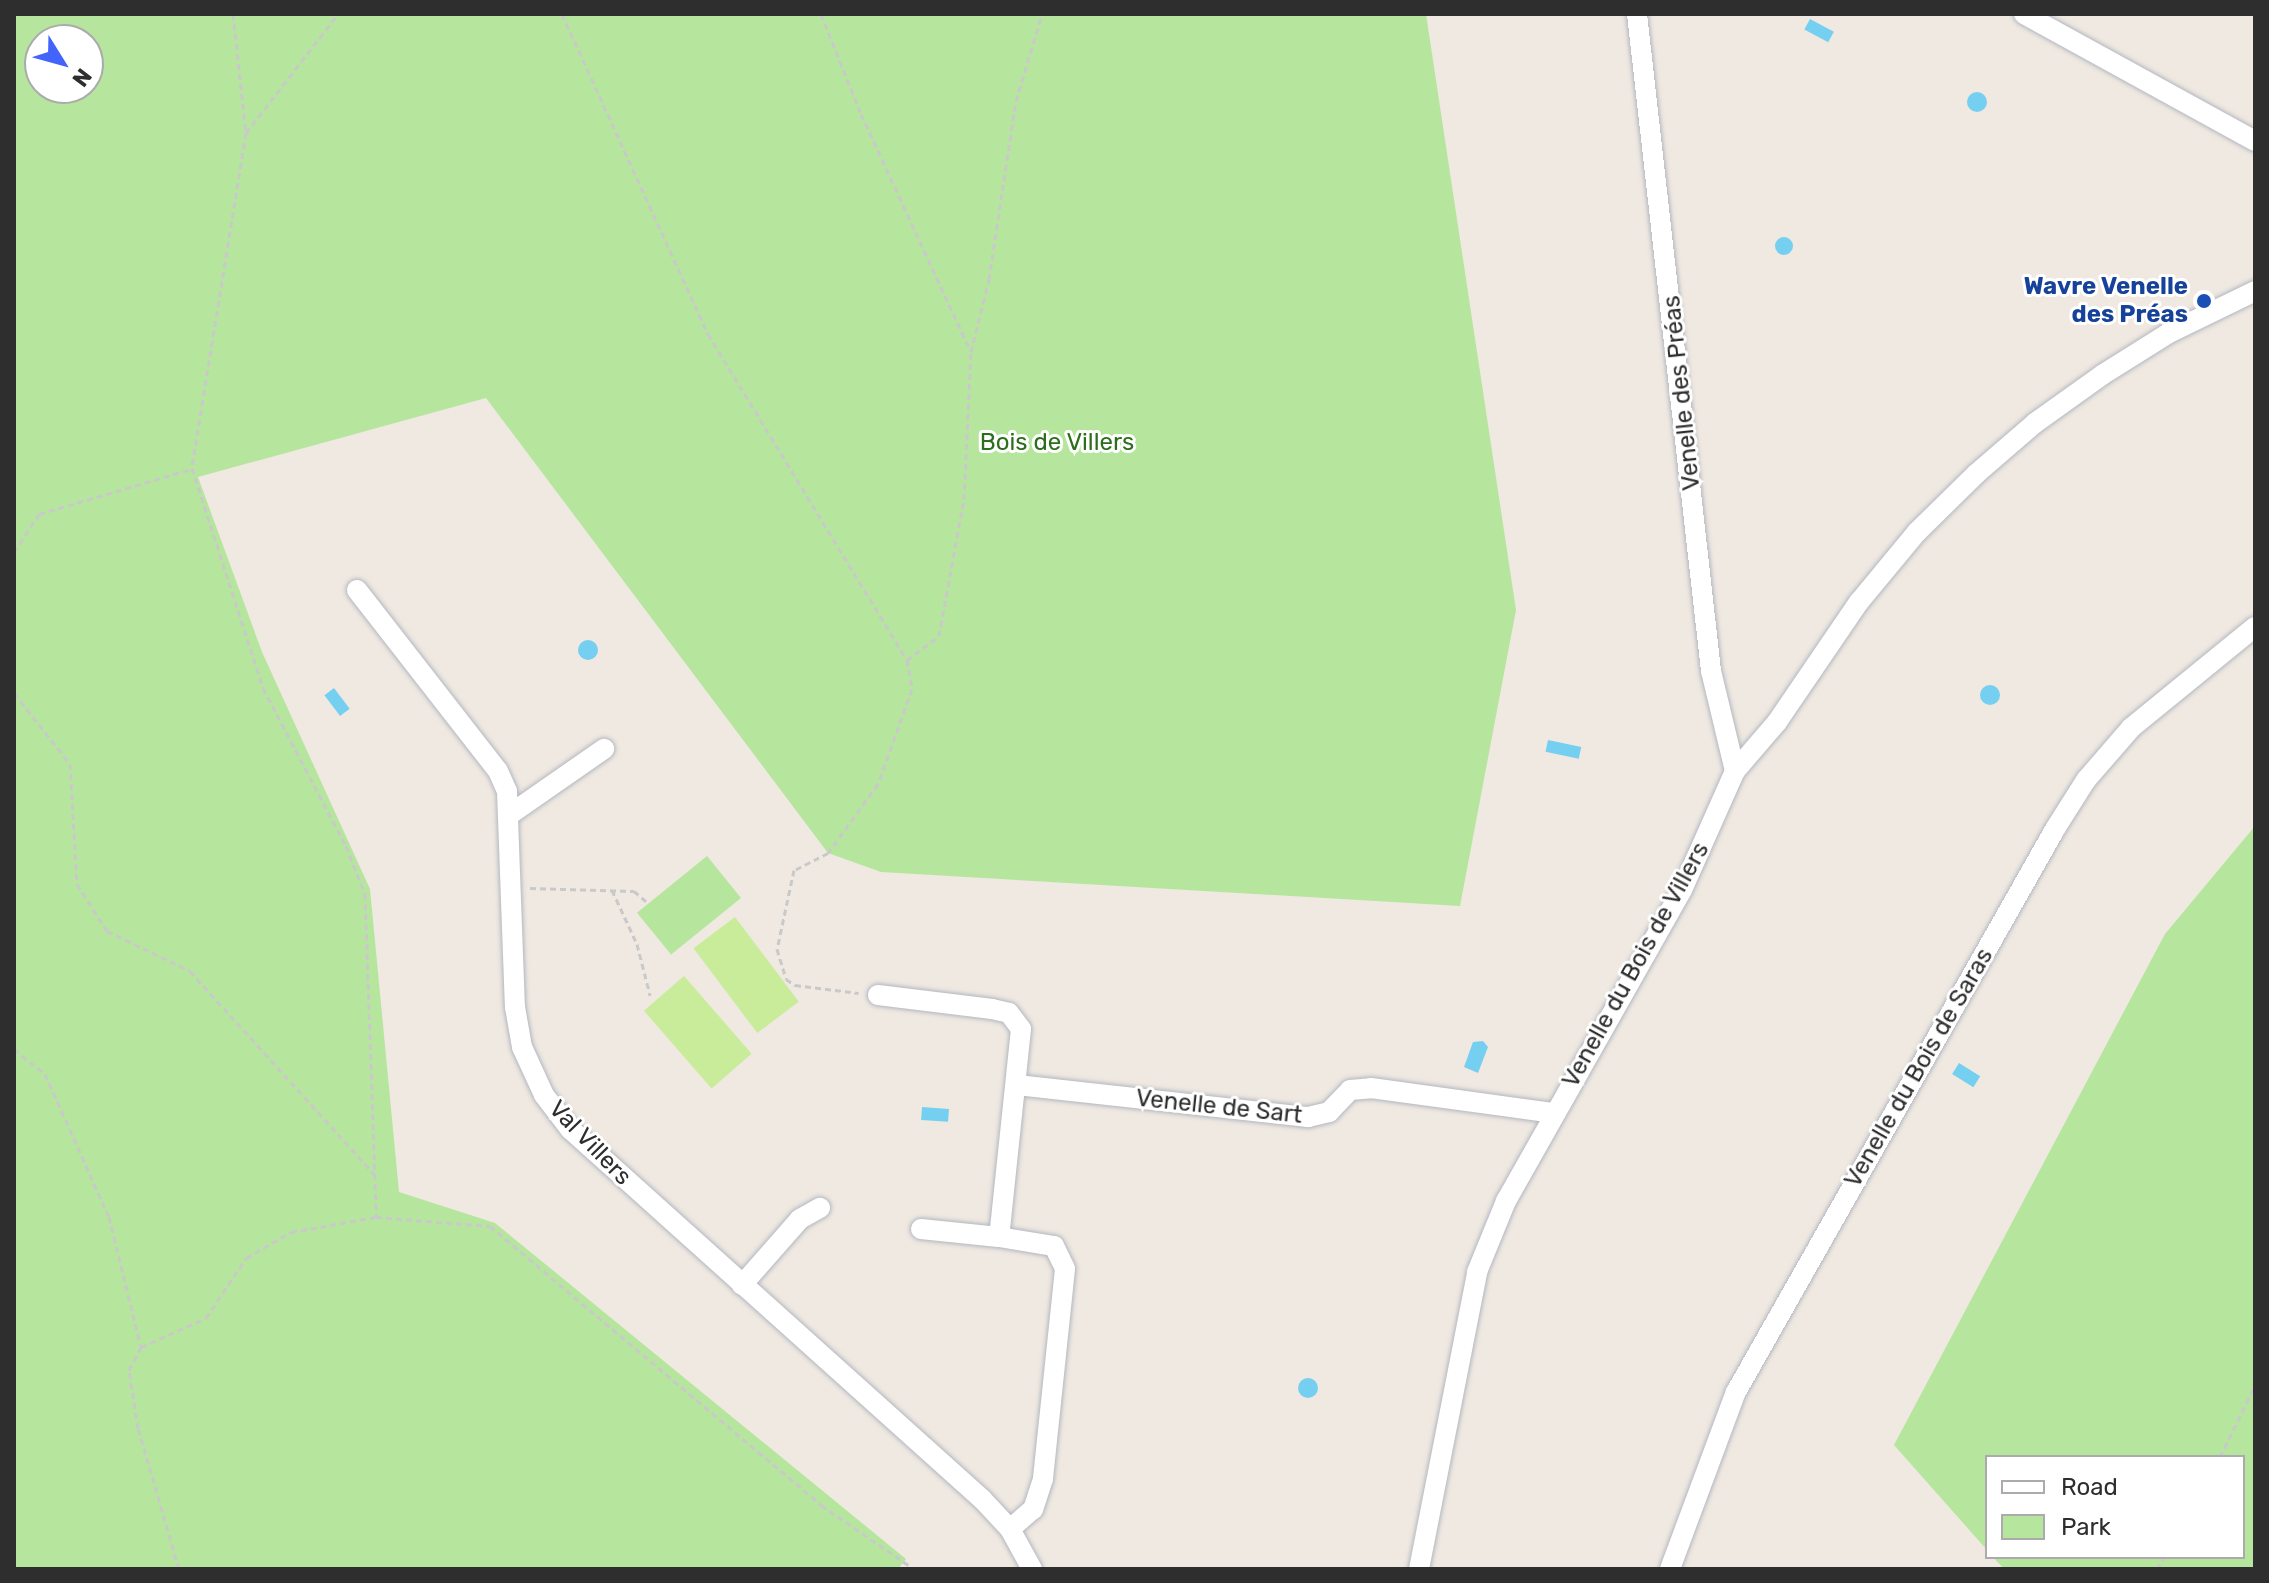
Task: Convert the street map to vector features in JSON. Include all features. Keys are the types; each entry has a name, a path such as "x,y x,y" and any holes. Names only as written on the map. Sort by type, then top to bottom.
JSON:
{"street":[{"name":"Venelle des Préas","path":"1637,14 1711,671 1735,771"},
{"path":"2024,14 2255,141"},
{"name":"Venelle du Bois de Villers","path":"1419,1569 1477,1272 1506,1201 1682,890 1735,771 1777,722 1859,602 1917,532 1976,474 2102,375 2169,333 2255,291"},
{"name":"Val Villers","path":"357,590 498,771 507,791 515,1007 522,1047 544,1095 570,1129 1010,1529 1032,1569"},
{"name":"Venelle du Bois de Saras","path":"1670,1569 1736,1392 2055,829 2086,780 2131,728 2255,627"},
{"path":"509,815 604,749"},
{"path":"878,995 1009,1013 1021,1029 999,1237"},
{"name":"Venelle de Sart","path":"1017,1085 1308,1117 1329,1112 1350,1090 1371,1088 1554,1113"},
{"path":"742,1285 800,1219 820,1208"},
{"path":"921,1229 1054,1246 1065,1269 1043,1479 1033,1509 1010,1529"}],"path":[{"path":"233,14 246,133 192,468 263,688 346,846 365,894 376,1217"},
{"path":"246,133 338,14"},
{"path":"562,14 708,334 907,660 912,689 878,784 828,853 794,870 777,949 786,979 795,985 878,995"},
{"path":"821,14 861,114 971,352"},
{"path":"907,660 939,636 964,499 971,352 989,279 1016,101 1042,14"},
{"path":"14,552 39,514 192,468"},
{"path":"14,693 70,764 77,884 107,931 190,971 374,1174"},
{"path":"510,887 634,891 646,901"},
{"path":"612,890 637,944 650,995"},
{"path":"14,1049 45,1074 109,1217 141,1347"},
{"path":"179,1569 138,1428 129,1370 141,1347 206,1318 246,1258 291,1232 376,1217 490,1226 821,1505 914,1569"},
{"path":"2221,1455 2255,1385"}],"green space":[{"name":"Bois de Villers","path":"14,14 1426,14 1516,610 1460,906 881,872 828,853 486,398 198,477 262,652 370,889 399,1192 495,1223 906,1559 898,1569 14,1569"},
{"path":"2255,826 2255,1569 2004,1569 1995,1559 2245,1559 2245,1455 1985,1455 1985,1548 1894,1445 2165,934"},
{"path":"707,856 741,898 671,955 637,913"},
{"path":"735,917 799,1002 757,1033 693,948"},
{"path":"684,976 752,1054 712,1089 644,1011"}],"water":[{"path":"1810,19 1834,32 1828,42 1804,30"},
{"path":"1977,92 1984,95 1987,102 1984,109 1977,112 1970,109 1967,102 1970,95"},
{"path":"1780,237 1788,237 1793,246 1791,253 1780,255 1775,250 1775,242"},
{"path":"588,640 595,643 598,650 595,657 588,660 581,657 578,650 581,643"},
{"path":"1990,685 1997,688 2000,695 1997,702 1990,705 1983,702 1980,695 1983,688"},
{"path":"334,688 350,709 340,716 324,695"},
{"path":"1548,740 1581,747 1579,759 1546,752"},
{"path":"1483,1041 1488,1047 1478,1073 1464,1067 1473,1042"},
{"path":"1959,1063 1980,1076 1973,1087 1952,1074"},
{"path":"922,1107 949,1109 948,1122 921,1120"},
{"path":"1308,1378 1315,1381 1318,1388 1315,1395 1308,1398 1301,1395 1298,1388 1301,1381"}],"place":[{"name":"Wavre Venelle des Préas","path":"2204,301"}]}
